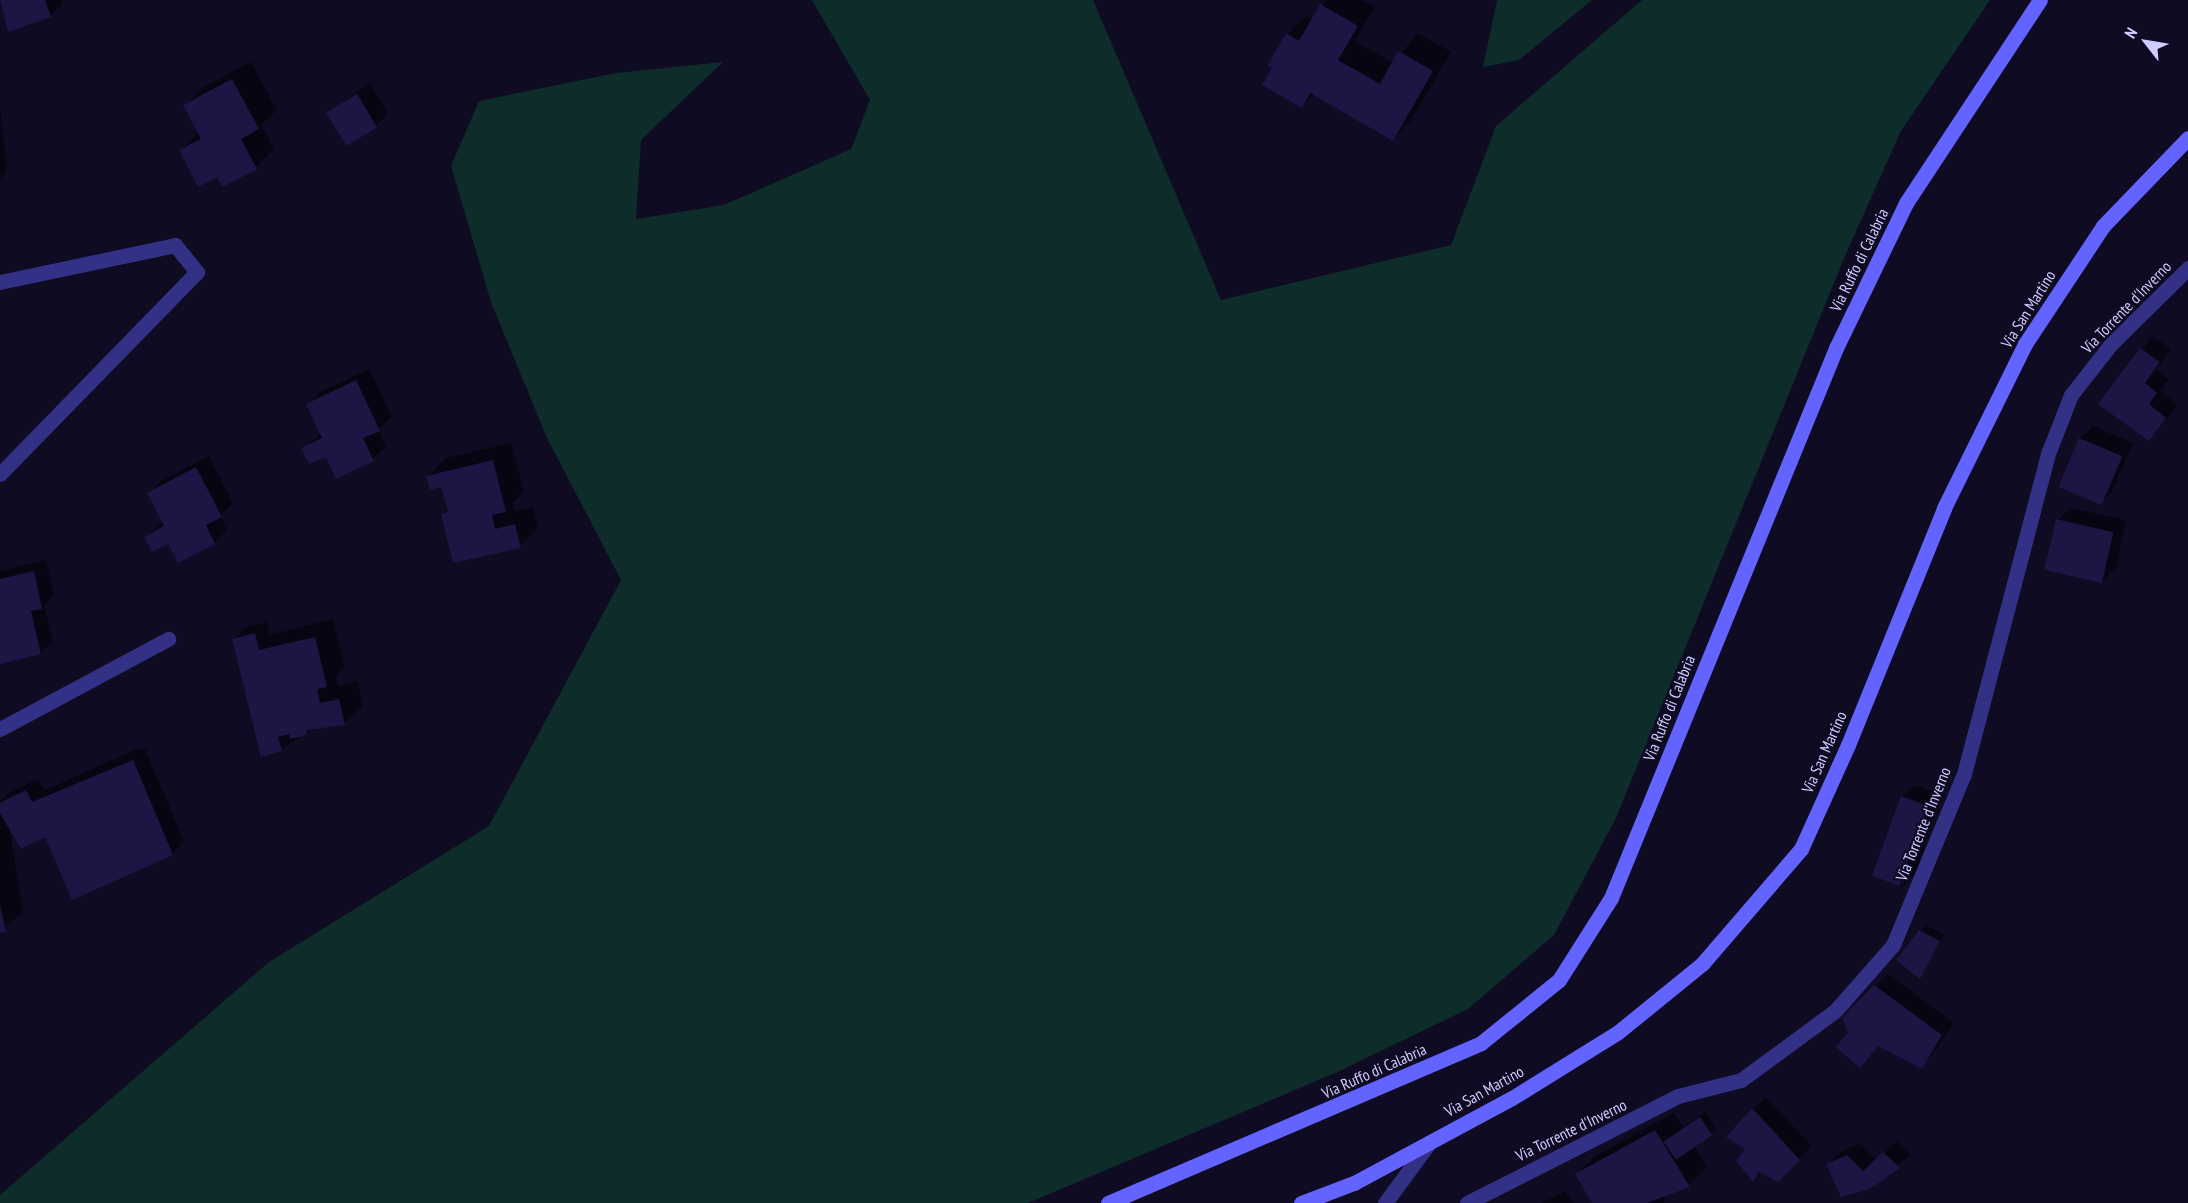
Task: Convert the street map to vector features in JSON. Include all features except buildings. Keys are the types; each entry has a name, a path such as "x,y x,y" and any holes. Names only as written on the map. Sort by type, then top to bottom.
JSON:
{"street":[{"name":"Via Ruffo di Calabria","path":"1108,1203 1481,1043 1559,980 1611,898 1836,348 1906,203 2040,0"},
{"name":"Via San Martino","path":"1301,1203 1354,1183 1429,1143 1512,1098 1617,1033 1702,964 1801,849 1848,745 1944,508 2025,344 2103,226 2188,138"},
{"path":"0,282 175,245 197,272 0,474"},
{"name":"Via Torrente d'Inverno","path":"1467,1203 1678,1096 1741,1080 1835,1011 1893,945 1964,774 2049,451 2071,395 2110,345 2188,267"},
{"path":"0,729 168,639"},
{"path":"1385,1203 1429,1143"}],"green space":[{"path":"812,0 1093,0 1221,300 1451,245 1496,126 1642,0 1990,0 1901,131 1845,256 1616,818 1554,935 1468,1009 1335,1073 1028,1203 0,1203 0,1195 269,962 489,826 621,580 547,438 491,302 451,166 479,101 616,73 723,62 641,140 636,219 724,205 851,149 870,100"},
{"path":"1497,0 1592,0 1519,60 1483,67"}]}
